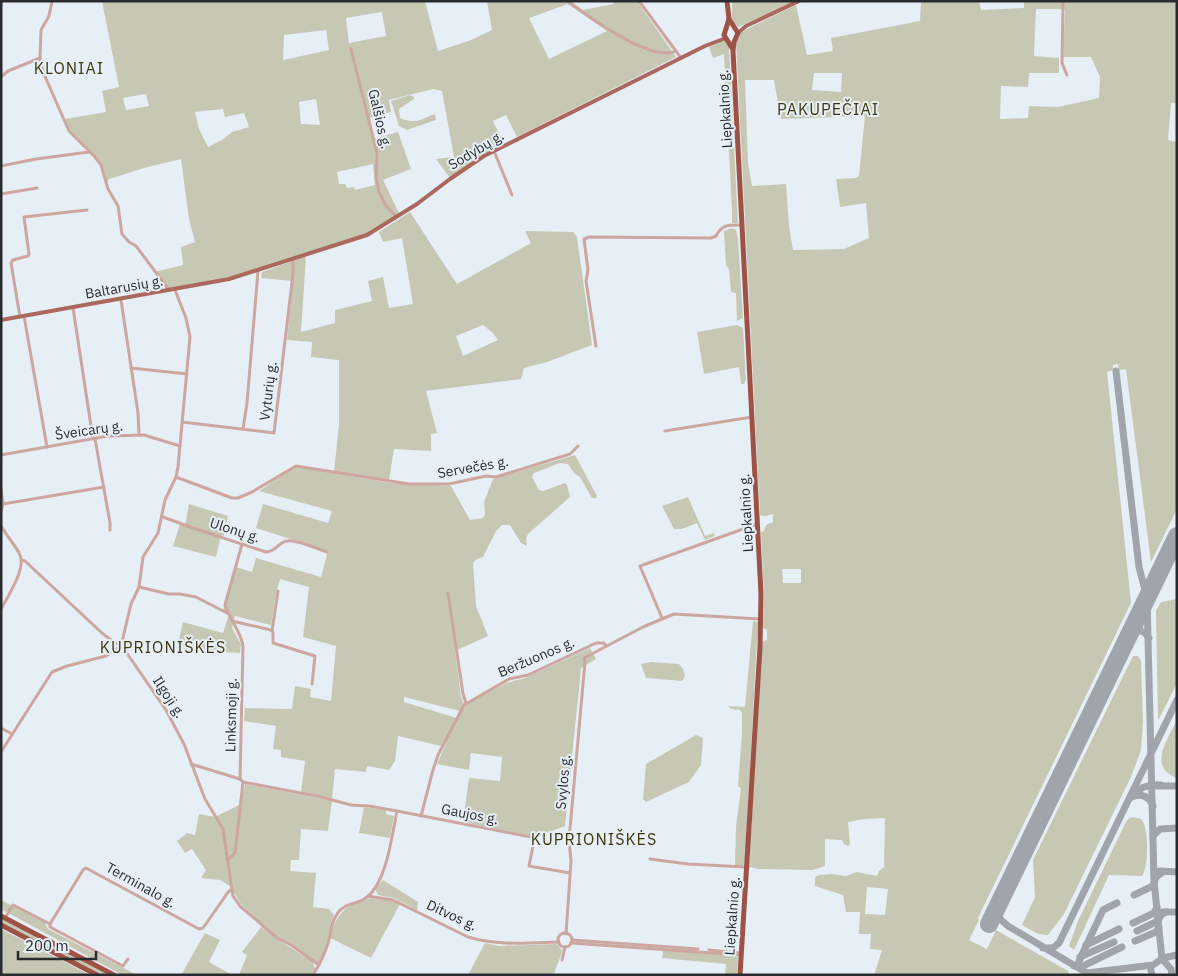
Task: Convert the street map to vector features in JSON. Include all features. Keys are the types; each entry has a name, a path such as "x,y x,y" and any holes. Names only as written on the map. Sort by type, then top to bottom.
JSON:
{"highway":[{"path":"727,1 729,19 726,35 733,51"},
{"path":"729,19 736,32 733,51"},
{"path":"726,35 736,32"},
{"path":"726,35 736,32"},
{"name":"Liepkalnio g.","path":"733,51 761,594 740,975"},
{"path":"3,917 114,975"},
{"path":"1,925 97,975"}],"main road":[{"path":"736,32 799,1"},
{"name":"Sodybų g.","path":"250,273 367,236 398,218 471,164 494,150 726,35"},
{"name":"Baltarusių g.","path":"1,320 175,290 250,273"}],"street":[{"path":"52,1 49,16 41,30 40,58 43,72 55,96 67,128 100,165 108,189 118,206 122,234 128,242 136,246 145,261 169,291"},
{"path":"639,1 681,58"},
{"path":"1063,1 1062,63 1067,75"},
{"path":"568,2 623,37 648,50 667,54 676,51"},
{"name":"Galšios g.","path":"351,49 376,153 376,178 379,192 386,206 398,218"},
{"path":"1,77 8,71 40,58"},
{"path":"494,150 512,195"},
{"path":"1,166 90,152"},
{"path":"1,194 37,188"},
{"path":"47,447 11,263 13,260 28,256 29,254 24,217 87,210"},
{"path":"596,346 586,281 588,270 584,239 588,237 714,238 720,229 725,226 741,225"},
{"name":"Vyturių g.","path":"182,422 274,433 293,274 293,259"},
{"path":"244,429 258,271"},
{"path":"1,752 52,672 106,656 121,646 131,604 139,587 142,557 156,537 165,500 176,476 190,332 175,290"},
{"path":"121,300 138,414 139,435"},
{"path":"73,308 110,530"},
{"path":"131,368 187,374"},
{"path":"665,432 752,416"},
{"name":"Šveicarų g.","path":"1,455 108,436 139,435 180,446"},
{"name":"Servečės g.","path":"176,476 234,498 252,492 296,466 409,484 449,484 486,476 496,477 570,454 578,446"},
{"path":"3,502 104,488"},
{"path":"1,489 3,502 1,512"},
{"name":"Ulonų g.","path":"162,516 270,552 283,542 290,541 327,552"},
{"path":"662,618 640,566 750,525 758,524"},
{"path":"1,525 20,554 21,560 20,571 1,609"},
{"name":"Linksmoji g.","path":"229,859 234,853 242,780 243,646 241,638 227,614 225,605 242,544"},
{"name":"Ilgoji g.","path":"21,560 25,561 103,634 126,651 166,710 184,744 205,799 224,829 233,896 240,906 278,938 319,965"},
{"path":"139,587 169,594 196,597 227,614"},
{"path":"278,591 272,631 273,643 315,656 312,684"},
{"path":"421,816 438,755 466,703 463,694 448,593"},
{"path":"217,608 225,605"},
{"name":"Beržuonos g.","path":"466,703 509,679 528,675 596,643 604,643 606,646 662,618 678,613 761,620"},
{"path":"232,621 272,631"},
{"name":"Svylos g.","path":"566,934 571,861 569,840 584,658 606,646"},
{"path":"1,728 12,734"},
{"name":"Gaujos g.","path":"192,764 242,780 356,806 369,806 531,837 534,842 529,866 570,873"},
{"path":"313,975 328,945 331,928 337,913 349,904 363,900 368,896 380,878 386,863 397,811"},
{"path":"650,859 747,867"},
{"name":"Terminalo g.","path":"50,924 67,894 86,868 199,929 203,928 229,891 232,890"},
{"name":"Ditvos g.","path":"368,896 394,900 468,937 481,941 512,944 559,942"},
{"path":"3,917 13,905 123,966 128,959"},
{"path":"565,947 561,946 559,942 560,936 566,934 570,936 572,941"},
{"path":"572,941 741,954"},
{"path":"562,960 565,947 569,946 572,941"}],"green space":[{"path":"102,1 425,1 438,51 471,40 492,30 487,1 571,1 583,10 613,4 615,1 641,1 639,4 676,57 517,137 506,115 493,121 504,143 480,156 450,178 436,159 454,157 442,91 433,89 389,100 391,112 370,118 374,139 398,132 411,169 383,180 400,215 364,235 234,276 169,289 155,272 183,265 181,247 195,242 189,219 181,159 109,179 107,183 103,167 71,132 65,119 106,112 102,91 119,87","holes":["568,4 607,31 549,59 529,18","382,12 386,36 349,43 346,18","326,30 329,50 283,60 284,35","146,94 149,106 126,110 123,98","316,99 320,125 301,124 299,102","223,109 225,117 244,113 249,127 232,132 208,147 199,129 195,112","373,164 375,185 355,190 354,187 347,188 345,184 339,184 337,172"]},
{"path":"732,1 797,1 738,27 732,21"},
{"path":"921,1 979,1 981,10 1024,8 1024,1 1177,1 1177,103 1171,103 1168,140 1177,142 1177,509 1151,562 1126,369 1119,370 1118,364 1113,365 1113,370 1107,372 1131,603 969,940 987,949 996,930 1068,971 1069,975 874,975 882,950 870,949 871,934 859,934 860,912 846,912 843,895 815,886 815,877 831,874 846,876 857,872 877,876 884,867 885,818 848,822 850,844 848,846 842,840 825,839 825,866 813,870 749,868 762,642 767,640 767,630 763,628 764,595 761,532 764,531 766,525 773,522 773,514 760,515 736,42 741,33 747,29 796,5 807,55 833,51 831,38 920,21","holes":["1036,9 1065,9 1063,57 1091,57 1100,77 1099,98 1058,107 1029,106 1028,118 1000,119 1001,86 1028,87 1029,73 1059,73 1059,58 1034,56","814,73 842,73 841,92 812,90","745,80 774,80 781,119 865,116 859,176 856,178 836,179 840,207 866,203 869,238 844,249 793,250 786,184 752,186 748,163","782,569 801,569 801,583 783,583","867,887 888,889 885,915 865,914"]},
{"path":"725,40 729,47 738,223 732,223 724,54 713,58 709,47"},
{"path":"410,95 414,99 399,109 400,118 415,121 435,114 436,120 407,130 399,126 391,101"},
{"path":"410,212 457,284 531,243 525,231 573,232 577,237 592,345 547,362 524,368 521,379 426,391 437,433 431,434 431,451 394,449 389,480 334,472 339,424 339,360 311,357 312,342 287,340 293,281 261,278 262,272 306,256 301,332 335,323 335,310 372,301 368,281 383,277 389,308 413,304 402,238 383,242 379,232","holes":["483,325 498,340 463,356 456,336"]},
{"path":"732,228 736,230 738,238 743,318 737,321 736,293 731,292 729,269 726,265 724,231"},
{"path":"737,325 743,328 746,380 744,384 741,384 739,367 704,374 697,332"},
{"path":"575,455 597,496 596,498 592,498 580,477 574,473 568,464 560,463 534,473 532,477 539,490 543,491 565,483 570,497 528,534 526,539 527,546 521,543 510,525 502,525 496,531 483,557 473,563 476,606 488,636 455,651 461,697 464,704 460,711 404,697 404,702 457,718 441,746 398,736 395,761 389,770 367,766 366,772 335,769 332,799 301,793 305,761 281,757 281,750 273,749 276,726 244,721 245,708 292,709 295,686 311,689 310,697 331,701 336,646 303,637 309,587 280,579 271,625 235,616 232,628 241,644 240,653 202,651 201,643 196,642 177,648 183,622 223,633 229,614 223,610 236,567 252,572 256,558 321,577 328,551 256,528 263,504 328,523 332,511 259,491 292,469 297,467 391,483 451,486 470,520 483,518 485,514 484,502 493,479"},
{"path":"688,497 705,536 714,533 715,536 705,540 697,523 682,529 674,529 662,506"},
{"path":"189,504 228,516 224,536 221,535 216,557 173,546 180,524 185,526"},
{"path":"1177,599 1177,683 1158,719 1156,611 1161,602"},
{"path":"753,621 758,622 745,863 742,866 735,865 736,827 741,788 738,786 742,713 740,710 731,709 728,706 745,707"},
{"path":"590,648 596,659 581,668 565,826 536,837 463,822 469,778 500,781 502,757 471,753 469,770 437,764 465,705 506,683 525,678"},
{"path":"1133,656 1138,656 1141,661 1143,722 1141,750 1131,777 1064,914 1048,935 1038,934 1022,925 1035,897 1033,860"},
{"path":"651,662 679,664 685,676 682,681 646,678 641,664"},
{"path":"1177,720 1177,778 1168,773 1163,767 1161,760 1165,744"},
{"path":"696,735 703,738 701,765 689,782 646,802 643,799 646,764"},
{"path":"245,784 332,801 328,831 301,829 299,860 291,860 290,871 316,873 313,907 329,909 334,915 325,950 318,963 273,934 240,903 230,886 220,880 201,878 206,870 192,849 185,853 177,841 187,833 195,835 199,814 215,817 241,804"},
{"path":"364,807 386,810 386,814 394,816 390,838 359,833"},
{"path":"1133,817 1141,819 1146,830 1147,856 1142,876 1109,875 1074,950 1069,946 1078,921 1125,824 1128,819"},
{"path":"383,880 418,902 417,910 394,898 378,895 375,889"},
{"path":"371,898 393,901 400,904 371,958 330,938 336,922 343,911 348,907"},
{"path":"1,900 45,923 48,929 137,975 122,975 1,909"},
{"path":"1,918 110,975 101,975 1,923"},
{"path":"261,927 313,962 315,969 311,975 239,975 247,955 242,952"},
{"path":"1,929 90,975 1,975"},
{"path":"205,933 220,940 209,962 232,975 181,975"},
{"path":"485,943 499,946 557,944 562,950 554,975 468,975"},
{"path":"663,951 736,956 738,958 737,975 725,975 726,964 662,958"}],"taxiway":[{"path":"1116,371 1139,567 1147,598 1154,881 1162,959 1171,969 1172,975"},
{"path":"1127,638 1135,631 1141,631 1149,638"},
{"path":"1043,948 1053,948 1059,943 1177,700"},
{"path":"1132,795 1145,787 1161,785"},
{"path":"1157,786 1177,786"},
{"path":"1132,797 1144,796 1153,806"},
{"path":"1154,835 1160,829 1177,828"},
{"path":"1160,871 1177,872"},
{"path":"1134,895 1153,886 1156,877 1163,872"},
{"path":"1082,970 1079,967 1079,961 1103,910 1117,903"},
{"path":"997,907 999,918 1008,926 1087,973 1153,965 1163,958 1177,955"},
{"path":"1133,923 1154,913 1157,907"},
{"path":"1162,912 1177,912"},
{"path":"1137,931 1158,921 1161,915 1166,912"},
{"path":"1135,941 1156,932 1159,927"},
{"path":"1086,945 1119,929"},
{"path":"1080,957 1114,942"},
{"path":"1074,966 1083,966 1122,947"},
{"path":"1150,966 1152,975"}],"runway":[{"path":"989,924 1177,536"}],"district":[{"name":"KLONIAI","path":"69,68"},
{"name":"PAKUPEČIAI","path":"828,109"},
{"name":"KUPRIONIŠKĖS","path":"163,647"},
{"name":"KUPRIONIŠKĖS","path":"594,839"}]}
